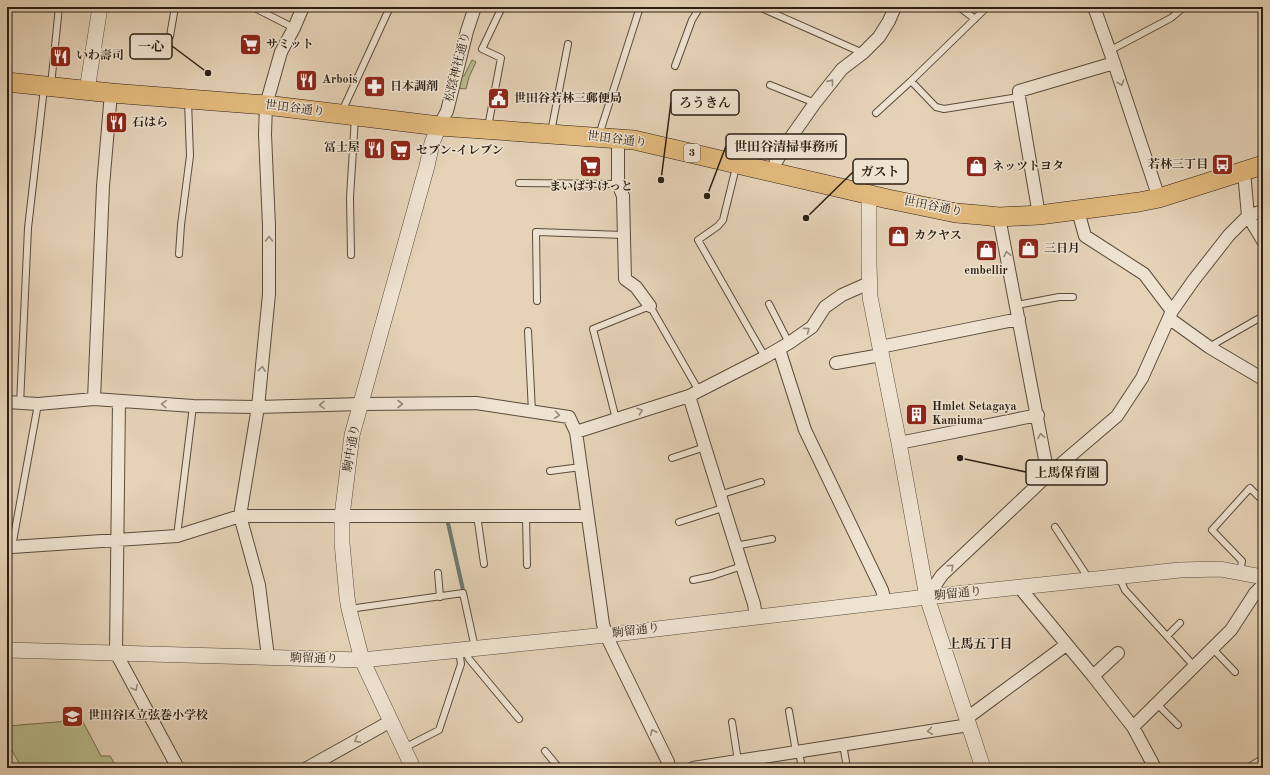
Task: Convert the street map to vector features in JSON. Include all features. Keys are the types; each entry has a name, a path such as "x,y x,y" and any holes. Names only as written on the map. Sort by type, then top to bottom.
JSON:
{"main road":[{"name":"世田谷通り","path":"7,82 111,93 266,105 439,126 488,128 634,140 869,194 956,212 999,216 1078,211 1118,206 1160,198 1263,165"}],"street":[{"path":"87,90 100,7"},
{"path":"268,657 259,585 240,516 258,407 269,294 269,226 264,134 266,105 281,52 303,7"},
{"name":"松陰神社通り","path":"439,126 447,111 467,31 475,7"},
{"path":"770,172 791,137 815,103 842,69 863,53 878,37 889,21 895,7"},
{"path":"1094,7 1160,198"},
{"path":"1039,214 1019,91 1114,63"},
{"path":"94,399 103,186 111,93"},
{"name":"駒中通り","path":"413,768 362,660 349,610 343,556 342,516 351,443 432,143 439,126"},
{"path":"618,138 618,184 623,196 625,279 636,287 650,306"},
{"path":"1244,172 1248,216 1263,241"},
{"path":"869,194 870,297 899,443 927,597 983,768"},
{"path":"1078,211 1085,236 1144,274 1171,315 1209,347 1263,379"},
{"path":"927,597 942,576 1048,475 1117,416 1142,378 1171,315 1193,281 1229,235 1248,216 1263,211"},
{"path":"999,216 1038,415 1048,475"},
{"path":"576,432 694,393 765,357 812,327 825,307 842,295 869,283"},
{"path":"836,363 880,351 1019,319"},
{"path":"784,346 805,430 882,590 885,602"},
{"path":"694,393 705,447 754,604 756,617"},
{"path":"7,402 38,404 94,399 193,406 258,407 476,403 569,417 576,432 587,516 603,624 606,635 668,762 668,768"},
{"path":"119,401 116,653 178,768"},
{"path":"899,443 1038,415"},
{"path":"10,547 177,536 240,516 587,516"},
{"name":"駒留通り","path":"7,650 362,660 606,635 927,597 1180,570 1220,569 1263,577"},
{"path":"1133,727 1231,630 1255,593 1263,585"},
{"path":"1020,588 1133,727 1155,768"},
{"path":"693,768 797,752 968,722 1066,645"},
{"path":"1093,676 1118,653"},
{"path":"307,768 391,721"},
{"path":"1253,768 1263,762"}],"lane":[{"path":"20,404 28,228 59,7"},
{"path":"170,36 176,7"},
{"path":"253,7 294,28"},
{"path":"351,255 349,115 344,107 390,7"},
{"path":"488,128 501,58 482,49 502,7"},
{"path":"598,137 640,7"},
{"path":"675,66 692,20 700,7"},
{"path":"759,7 863,53"},
{"path":"960,7 974,20"},
{"path":"876,113 987,7"},
{"path":"1109,51 1171,18 1184,7"},
{"path":"551,133 568,44"},
{"path":"911,81 936,107 944,109 1019,97"},
{"path":"770,85 815,103"},
{"path":"179,254 181,225 190,156 188,99"},
{"path":"737,163 723,220 718,226 698,240 765,357"},
{"path":"519,183 618,184"},
{"path":"537,301 536,232 624,236"},
{"path":"1017,305 1059,297 1073,297"},
{"path":"769,304 784,346"},
{"path":"616,419 593,329 650,306 694,393"},
{"path":"1209,347 1263,316"},
{"path":"528,331 532,412"},
{"path":"10,547 38,404"},
{"path":"177,536 193,406"},
{"path":"672,458 705,447"},
{"path":"550,471 581,467"},
{"path":"720,494 761,482"},
{"path":"1240,573 1242,561 1212,530 1250,488 1263,501"},
{"path":"679,522 724,508"},
{"path":"477,516 484,564"},
{"path":"526,517 527,565"},
{"path":"1055,527 1090,580"},
{"path":"735,546 772,539"},
{"path":"693,580 712,576 742,566"},
{"path":"438,573 440,597"},
{"path":"1119,577 1125,590 1194,666"},
{"path":"349,610 463,593 466,649 469,659 519,719"},
{"path":"1167,636 1180,623"},
{"path":"1213,648 1235,672"},
{"path":"404,748 439,730 466,649"},
{"path":"1157,704 1178,725"},
{"path":"789,711 797,752 802,768"},
{"path":"732,722 738,761"},
{"path":"843,744 847,768"},
{"path":"545,751 558,768"}],"green space":[{"path":"472,60 476,62 469,77 466,89 457,88 459,75 464,76"},
{"path":"82,720 101,756 110,756 117,768 22,768 7,742 7,726"}],"waterway":[{"path":"448,523 463,590"}],"place":[{"name":"サミット","path":"251,45"},
{"name":"いわ壽司","path":"60,56"},
{"name":"一心","path":"208,73"},
{"name":"Arbois","path":"307,80"},
{"name":"日本調剤","path":"374,87"},
{"name":"世田谷若林三郵便局","path":"499,99"},
{"name":"石はら","path":"117,123"},
{"name":"冨士屋","path":"375,148"},
{"name":"セブン-イレブン","path":"400,151"},
{"name":"若林三丁目","path":"1223,165"},
{"name":"まいばすけっと","path":"591,166"},
{"name":"ネッツトヨタ","path":"976,167"},
{"name":"ろうきん","path":"661,180"},
{"name":"世田谷清掃事務所","path":"707,196"},
{"name":"ガスト","path":"806,218"},
{"name":"カクヤス","path":"898,236"},
{"name":"三日月","path":"1028,249"},
{"name":"embellir","path":"986,250"},
{"name":"Hmlet Setagaya Kamiuma","path":"916,414"},
{"name":"上馬保育園","path":"960,458"},
{"name":"世田谷区立弦巻小学校","path":"73,716"}],"district":[{"name":"上馬五丁目","path":"980,644"}]}
